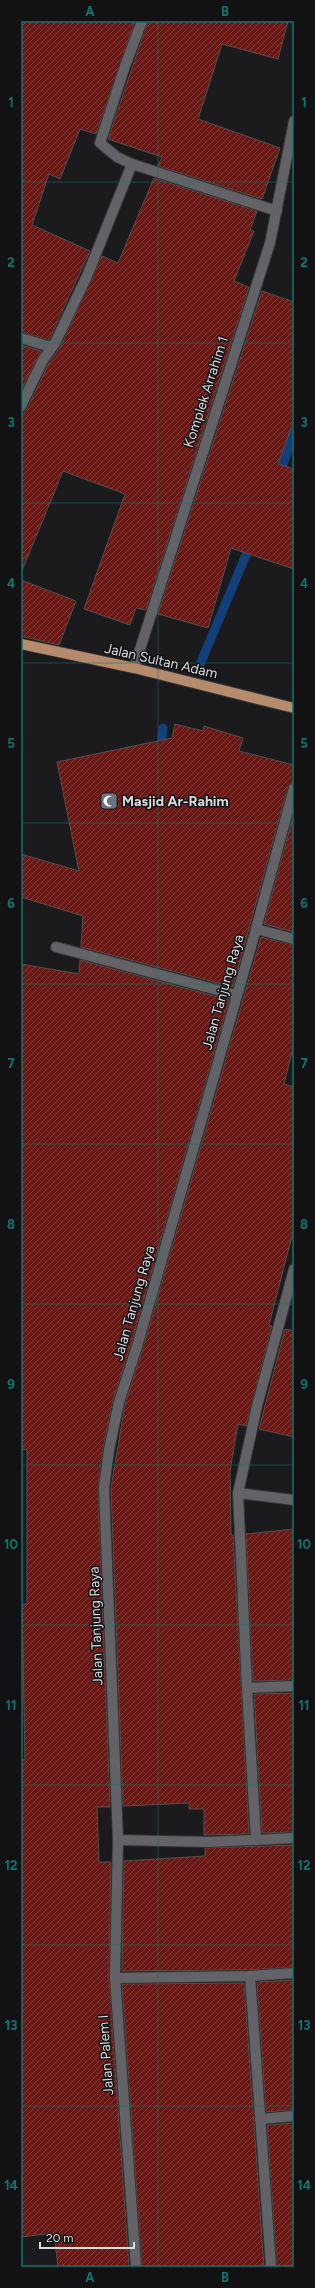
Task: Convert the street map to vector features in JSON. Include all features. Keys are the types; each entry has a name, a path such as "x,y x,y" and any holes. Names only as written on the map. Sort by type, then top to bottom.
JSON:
{"main road":[{"name":"Jalan Sultan Adam","path":"21,644 134,668 294,708"}],"street":[{"path":"142,21 125,66 100,143 117,157 132,164 278,211"},
{"name":"Komplek Arrahim 1","path":"134,668 270,243 278,211 294,122"},
{"path":"21,406 51,347 55,343 87,276 132,164"},
{"path":"21,338 51,347"},
{"name":"Jalan Tanjung Raya","path":"118,1840 104,1488 109,1450 119,1402 138,1343 256,929 294,788"},
{"path":"256,929 294,939"},
{"path":"56,947 236,995"},
{"path":"256,1840 238,1492 257,1406 294,1269"},
{"path":"238,1492 294,1500"},
{"path":"247,1688 294,1686"},
{"path":"118,1840 209,1842 294,1838"},
{"name":"Jalan Palem I","path":"118,1840 115,1978 136,2267"},
{"path":"115,1978 250,1976 294,1972"},
{"path":"250,1976 271,2267"},
{"path":"260,2119 294,2116"}],"building":[{"path":"21,21 135,21 96,134 80,129 60,179 49,174 32,225 90,251 49,340 21,332"},
{"path":"148,21 288,21 278,59 222,44 198,119 280,148 262,199 158,166 162,157 108,139"},
{"path":"154,178 257,211 250,230 254,231 234,281 249,287 146,610 136,608 130,625 84,609 125,494 63,471 21,573 21,412 27,409 49,363 61,346 102,256 118,263"},
{"path":"262,291 294,302 294,420 278,464 294,469 294,569 231,548 208,628 158,614"},
{"path":"21,345 41,351 21,391"},
{"path":"21,580 76,601 59,645 21,636"},
{"path":"175,724 203,731 204,726 243,738 239,751 294,765 294,782 288,786 233,987 81,947 83,916 21,897 21,854 79,871 57,762 172,738"},
{"path":"294,813 294,932 264,924"},
{"path":"261,937 294,945 294,1044 284,1084 294,1087 294,1228 269,1325 272,1326 246,1426 238,1424 230,1471 231,1535 233,1535 249,1834 204,1835 204,1809 189,1809 189,1803 123,1806 111,1488 125,1404 144,1345"},
{"path":"80,960 229,1000 132,1341 113,1400 103,1449 98,1487 110,1807 97,1807 99,1862 111,1862 109,1978 129,2267 58,2267 54,2233 21,2237 21,1760 25,1760 22,1604 27,1604 27,1450 21,1449 21,964 79,974"},
{"path":"285,1329 294,1331 294,1437 259,1429"},
{"path":"294,1529 294,1680 253,1681 246,1534"},
{"path":"294,1693 294,1832 262,1833 254,1694"},
{"path":"294,1845 294,1967 250,1970 122,1971 124,1861 205,1856 205,1848"},
{"path":"294,1980 294,2110 266,2112 257,1982"},
{"path":"244,1983 264,2267 142,2267 122,1984"},
{"path":"294,2123 294,2267 277,2267 267,2125"}],"waterway":[{"path":"279,476 294,432"},
{"path":"201,662 251,543"},
{"path":"161,752 163,728"}],"place":[{"name":"Masjid Ar-Rahim","path":"109,801"}]}
